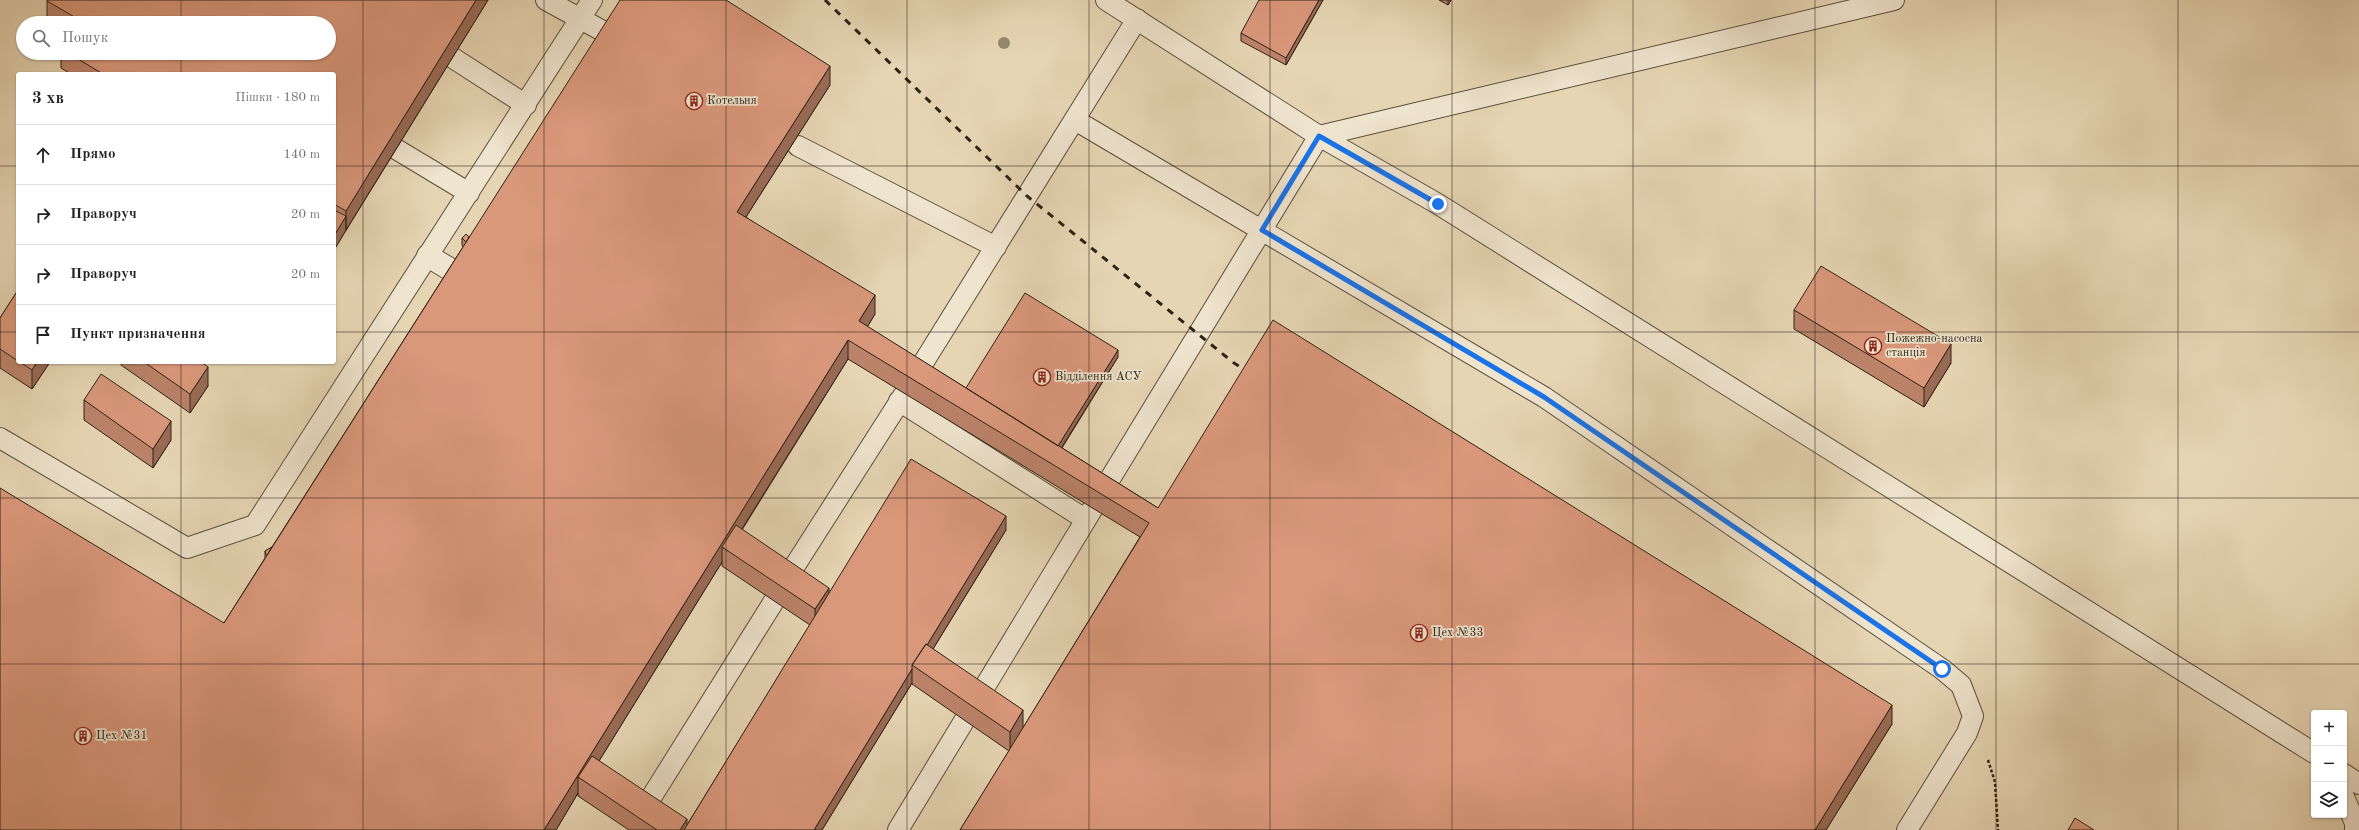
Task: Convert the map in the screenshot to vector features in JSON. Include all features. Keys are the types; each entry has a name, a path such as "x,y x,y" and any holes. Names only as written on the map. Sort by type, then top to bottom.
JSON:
{"street":[{"path":"428,256 458,274"}],"lane":[{"path":"546,0 610,35"},
{"path":"0,438 187,548 255,525 592,0"},
{"path":"1106,0 1319,136 1438,204 2311,752"},
{"path":"898,830 1093,506 1319,136 1894,0"},
{"path":"915,376 1137,20"},
{"path":"452,58 526,105"},
{"path":"1074,120 1544,397 1942,669 1961,685 1973,716 1967,732 1907,830"},
{"path":"798,146 996,247"},
{"path":"396,149 469,193"},
{"path":"787,578 902,397 1093,506"},
{"path":"644,810 774,601"},
{"path":"2347,776 2359,784"},
{"path":"2347,804 2355,823 2355,830"}],"path":[{"path":"1995,782 1998,830"}],"building":[{"path":"476,0 346,211 336,205 336,72 100,72 80,60 336,60 336,16 73,16 47,1"},
{"path":"620,0 726,0 830,66 737,212 875,295 859,321 1158,508 1273,320 1892,705 1815,830 960,830 1149,523 848,340 544,830 0,830 0,488 224,623"},
{"path":"1259,0 1319,0 1286,58 1241,33"},
{"path":"336,211 346,216 336,233"},
{"path":"466,234 469,237 466,242 462,238"},
{"name":"Пожежно-насосна станція","path":"1821,266 1951,344 1924,388 1794,310"},
{"path":"16,293 16,360 0,349 0,318"},
{"name":"Відділення АСУ","path":"1025,293 1118,350 1058,446 966,388"},
{"path":"23,364 36,364 32,370"},
{"path":"147,364 204,364 208,367 190,394"},
{"path":"101,374 171,421 153,449 84,400"},
{"path":"911,459 1006,516 927,645 926,644 912,665 912,669 814,830 684,830"},
{"path":"736,525 829,588 815,609 722,547"},
{"path":"272,547 267,555 266,555 265,551"},
{"path":"926,644 1023,710 1010,732 912,665"},
{"path":"592,756 687,819 680,830 657,830 578,777"},
{"path":"2075,818 2094,830 2068,830"}],"railway":[{"path":"825,0 1027,196 1234,363 1253,375"}],"place":[{"name":"Котельня","path":"694,101"},
{"name":"Пожежно-насосна станція","path":"1873,346"},
{"name":"Відділення АСУ","path":"1042,377"},
{"name":"Цех №33","path":"1419,633"},
{"name":"Цех №31","path":"83,736"}],"route":[{"path":"1438,204 1319,136 1262,230 1544,397 1942,669"}]}
